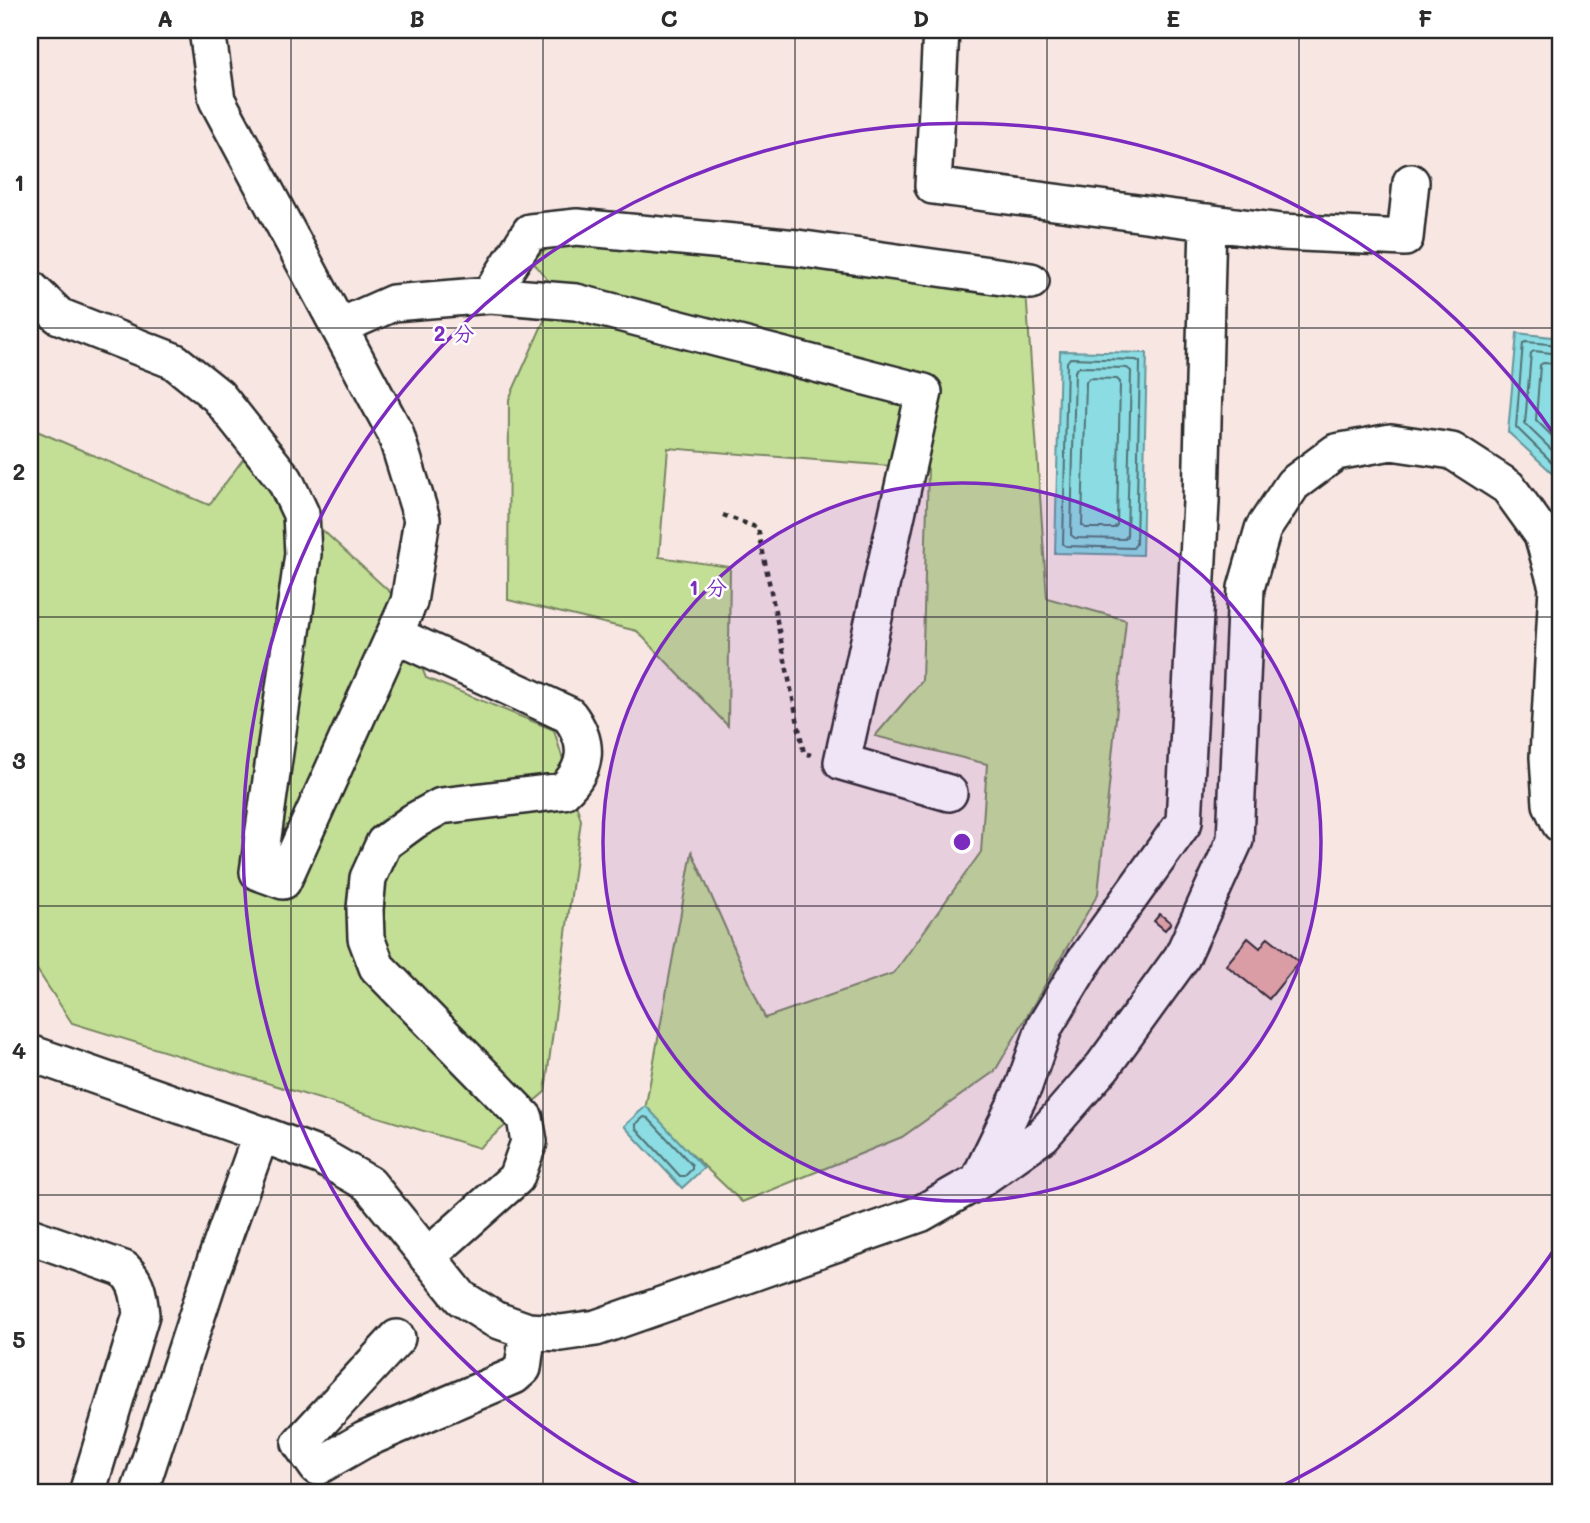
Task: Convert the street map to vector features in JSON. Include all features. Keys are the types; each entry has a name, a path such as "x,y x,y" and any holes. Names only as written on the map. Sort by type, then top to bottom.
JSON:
{"street":[{"path":"30,288 59,316 174,362 218,396 285,480 301,514 303,554 258,872 283,881 410,602 422,519 395,432 217,100 206,30"},
{"path":"942,30 933,186 1281,232 1405,238 1411,182"},
{"path":"978,1181 1024,1086 1045,1026 1083,963 1184,822 1201,502 1208,222"},
{"path":"490,295 530,232 577,227 797,248 1031,281"},
{"path":"339,327 393,303 490,295 576,302 924,392 842,762 949,793"},
{"path":"30,1053 261,1133 322,1157 369,1184 461,1298 494,1319 528,1331 561,1334 596,1328 920,1214 978,1181 1043,1135 1104,1066 1182,957 1235,840 1246,588 1263,529 1293,484 1336,452 1391,442 1451,451 1508,487 1542,534 1557,587 1548,757 1551,804 1560,824"},
{"path":"394,635 569,715 580,730 583,744 582,762 577,778 563,791 441,806 414,821 384,843 368,878 366,938 377,967 525,1118 529,1142 516,1178 427,1257"},
{"path":"139,1493 211,1273 261,1133"},
{"path":"30,1236 124,1269 134,1279 139,1294 141,1315 87,1493"},
{"path":"397,1338 300,1443 317,1467 364,1440 514,1376 523,1368 528,1331"}],"path":[{"path":"723,515 758,528 804,753 842,762"}],"shaded area":[{"path":"30,30 1560,30 1560,1493 30,1493"}],"green space":[{"path":"578,231 1025,276 1047,598 1126,620 1098,894 995,1071 902,1137 742,1202 645,1110 692,852 765,1018 894,973 981,852 987,764 875,736 922,681 928,469 668,448 659,557 730,567 728,726 637,631 508,600 509,399 557,292 531,259"},
{"path":"30,428 209,505 244,458 391,593 426,678 554,730 581,820 545,1092 479,1148 72,1023 30,959"}],"water":[{"path":"1517,333 1560,338 1560,480 1508,432"},
{"path":"1060,351 1147,353 1142,555 1055,553"},
{"path":"646,1106 704,1168 682,1188 624,1126"}],"building":[{"path":"1160,914 1171,923 1165,930 1154,921"},
{"path":"1268,937 1299,962 1269,999 1226,965 1248,938 1260,948"}]}
